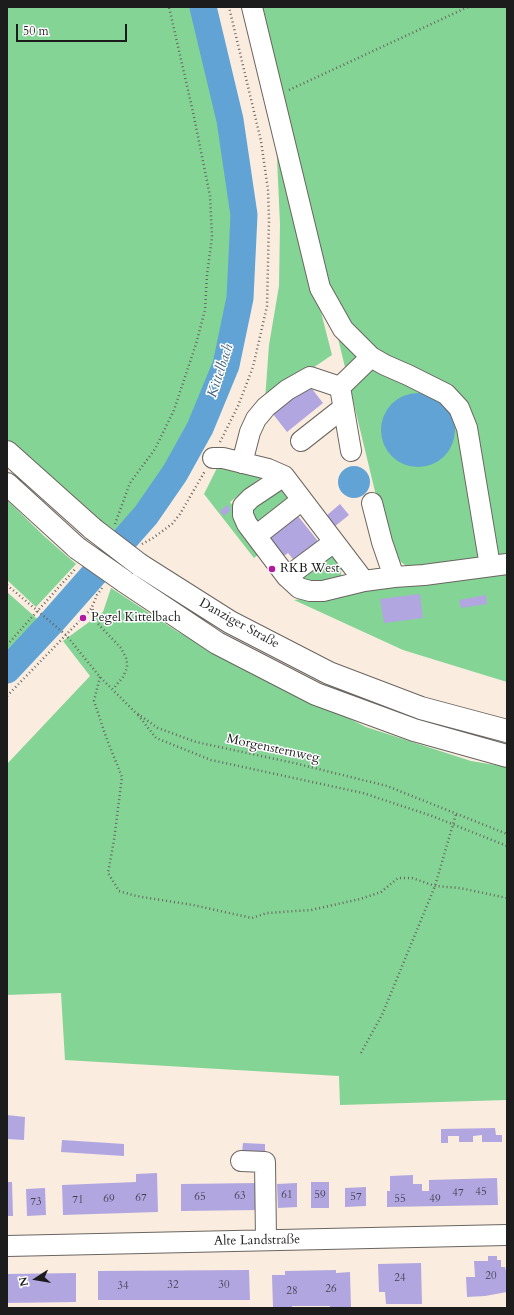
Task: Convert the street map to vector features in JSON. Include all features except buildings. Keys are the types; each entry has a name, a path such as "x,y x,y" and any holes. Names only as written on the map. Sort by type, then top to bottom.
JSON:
{"highway":[{"name":"Danziger Straße","path":"7,452 93,529 140,555 230,622 329,673 421,708 507,731"},
{"name":"Danziger Straße","path":"7,484 115,582 217,643 316,694 414,730 507,756"}],"street":[{"path":"252,7 320,288 343,329 371,357 446,394 459,408 467,428 499,565 364,581 323,591 310,591 299,588 287,577 247,524 243,515 244,506 251,498 284,476"},
{"path":"340,387 371,357"},
{"path":"242,463 250,432 256,420 266,407 287,390 310,377 340,387"},
{"path":"340,387 351,451"},
{"path":"301,441 343,408"},
{"path":"217,450 223,458 268,469 284,476 364,581"},
{"path":"256,536 302,500"},
{"path":"372,502 382,542 394,577"},
{"path":"287,577 334,542"},
{"path":"241,1161 265,1162 266,1240"},
{"name":"Alte Landstraße","path":"7,1246 507,1235"}],"path":[{"path":"130,484 155,448 174,410 196,344 205,310 207,275 212,237 210,196 169,7"},
{"path":"140,555 153,538 172,524 180,514 217,450 238,406 253,367 266,306 269,219 268,190 261,141 229,7"},
{"path":"274,97 468,7"},
{"path":"7,696 92,607 97,594 115,582"},
{"name":"Morgensternweg","path":"7,585 37,612 47,618 66,635 100,677 135,712 158,728 196,742 294,763 387,786 507,834"},
{"path":"92,607 96,620 121,648 126,658 127,668 125,673 113,689"},
{"path":"7,646 37,612"},
{"path":"100,677 94,701 122,777 108,873 119,891 136,896 193,905 252,918 267,913 311,910 360,899 381,892 398,878 412,878 435,886 460,888 507,898"},
{"path":"135,712 156,738 211,760 363,793 432,816 507,846"},
{"path":"361,1053 382,1015 435,886 456,814"}],"green space":[{"path":"7,7 198,7 226,123 239,215 235,299 223,364 197,426 172,470 143,511 121,535 81,507 7,439"},
{"path":"258,7 507,7 507,557 408,567 395,558 386,537"},
{"path":"276,137 332,355 265,400 269,345 279,286 280,224"},
{"path":"219,464 264,475 230,502 265,549 254,558 204,494"},
{"path":"274,487 287,489 291,504 258,530 251,520 253,501"},
{"path":"7,500 44,536 76,564 36,607 7,580"},
{"path":"333,552 342,563 341,575 338,581 331,585 301,579 302,573"},
{"path":"507,568 507,682 403,650 294,600 387,585"},
{"path":"111,588 178,632 366,727 471,761 507,767 507,1100 340,1105 339,1076 65,1060 61,993 7,995 7,764 90,676 63,641 103,612"},
{"path":"7,592 43,624 7,663"}],"water":[{"path":"418,393 432,396 444,404 452,416 455,430 452,444 444,456 432,464 418,467 404,464 392,456 384,444 381,430 384,416 392,404 404,396"},
{"path":"351,466 357,466 366,470 370,482 366,494 357,498 351,498 342,494 338,485 338,479 342,470"}],"waterway":[{"name":"Kittelbach","path":"7,670 51,623 146,515 175,473 200,428 226,365 240,298 244,215 230,120 203,7"}],"place":[{"name":"RKB West","path":"272,569"},
{"name":"Pegel Kittelbach","path":"83,618"}]}
